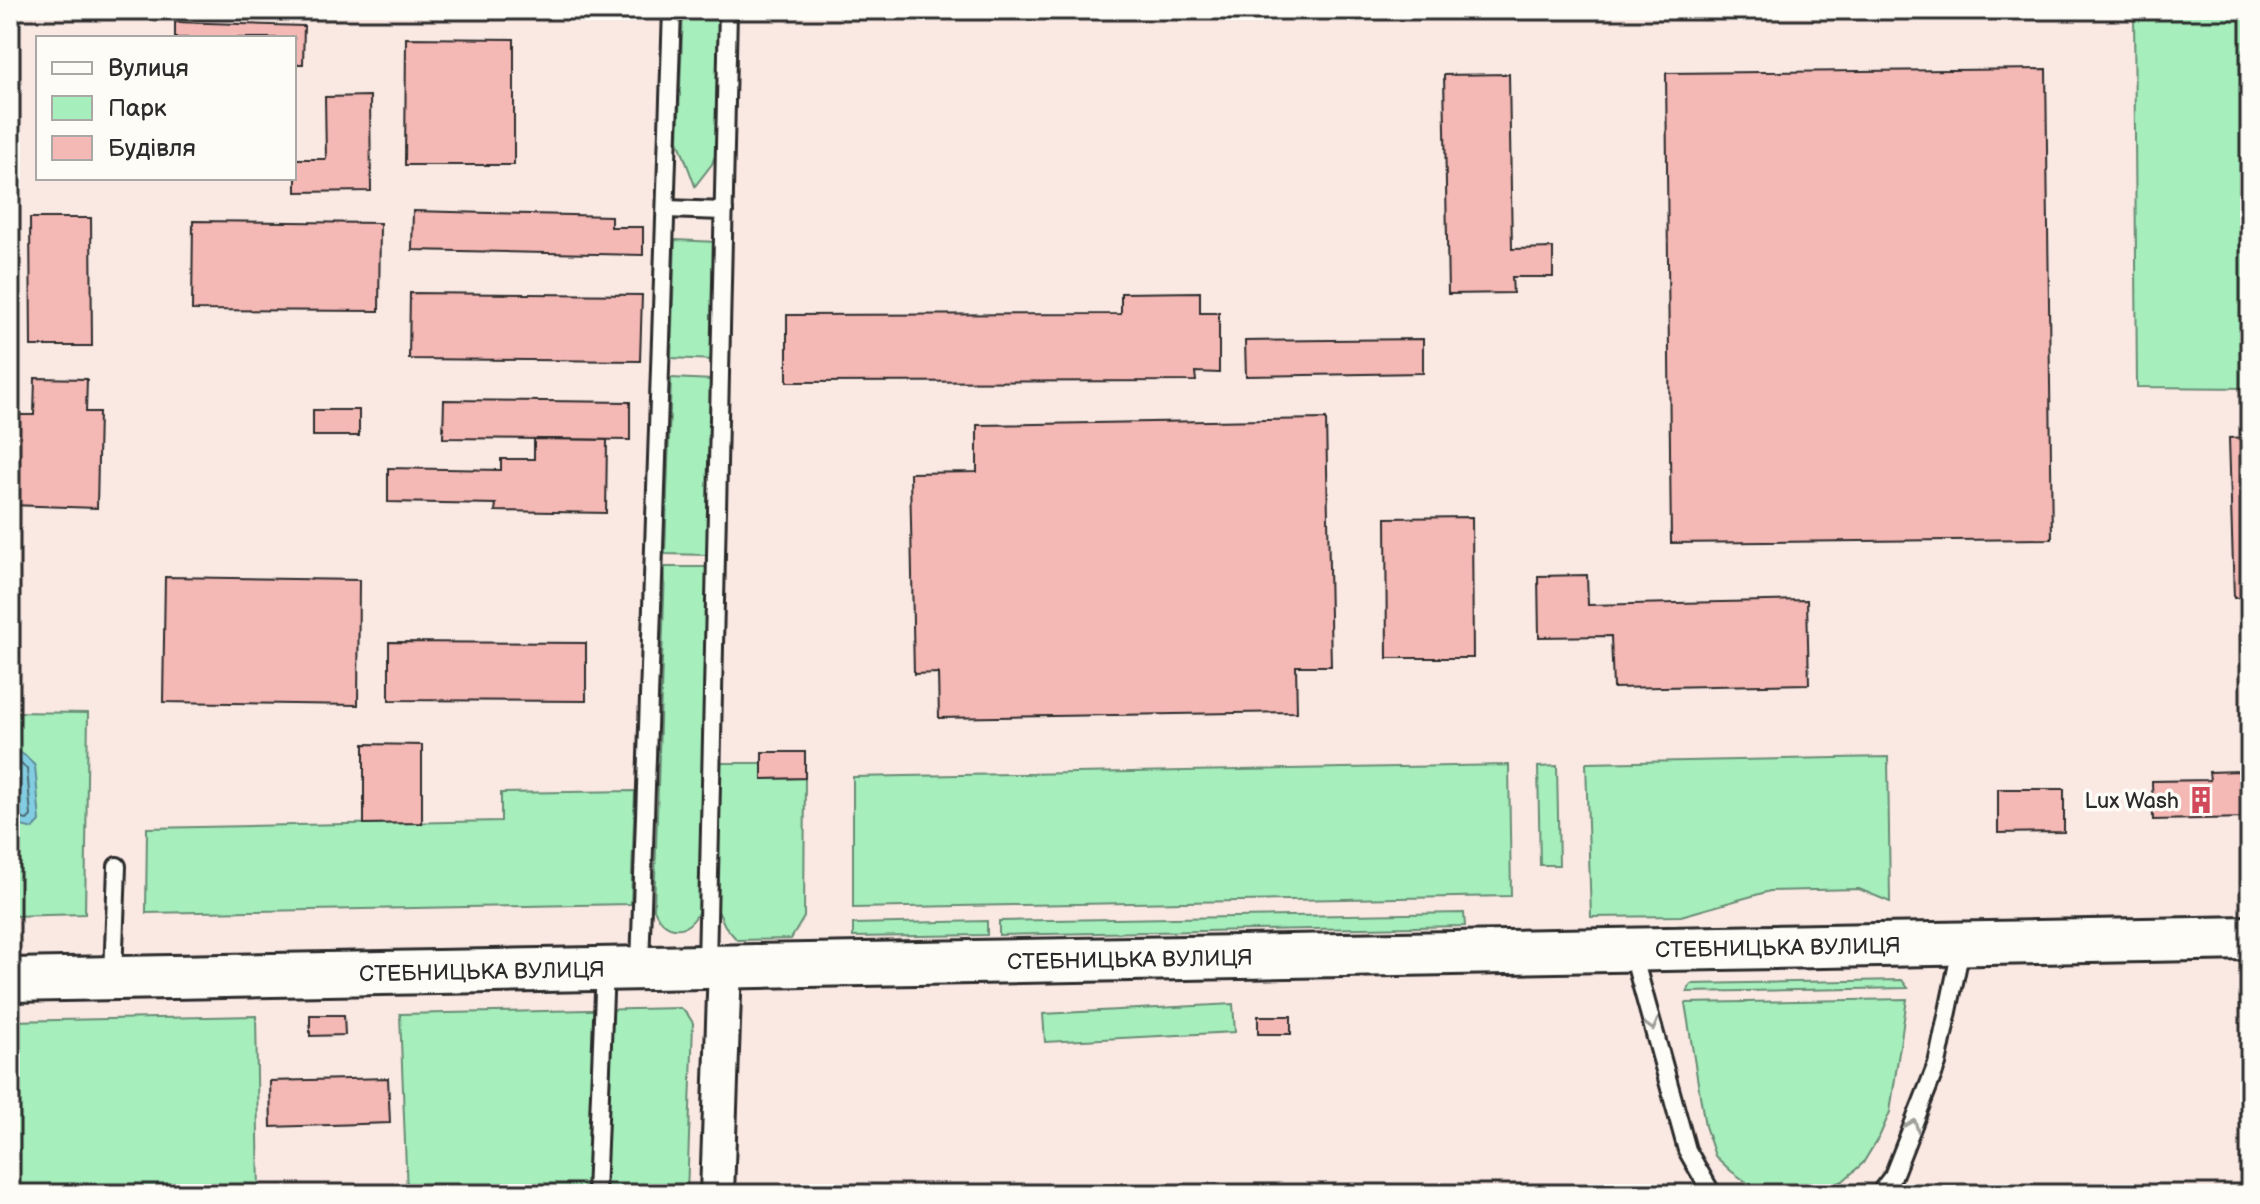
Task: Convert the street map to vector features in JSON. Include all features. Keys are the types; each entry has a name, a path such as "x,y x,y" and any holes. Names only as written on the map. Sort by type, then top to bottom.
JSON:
{"street":[{"name":"СТЕБНИЦЬКА ВУЛИЦЯ","path":"10,980 2250,938"},
{"path":"716,966 717,1194"}],"lane":[{"path":"596,1194 623,968 666,209 672,10"},
{"path":"716,966 728,10"},
{"path":"666,209 724,211"},
{"path":"113,978 117,866"},
{"path":"1879,1194 1893,1176 1937,1064 1963,943"},
{"path":"1632,949 1687,1150 1712,1194"}],"green space":[{"path":"683,10 723,10 719,144 712,164 695,186 678,140"},
{"path":"2134,10 2250,10 2250,388 2137,387"},
{"path":"675,240 717,242 714,360 671,358"},
{"path":"671,378 713,380 709,555 665,554"},
{"path":"665,567 708,567 699,910 689,924 676,928 663,923 654,909"},
{"path":"10,712 88,713 85,914 10,916"},
{"path":"1888,757 1890,902 1859,889 1770,891 1681,916 1591,917 1586,763"},
{"path":"720,763 762,763 763,779 805,778 804,917 791,939 737,940 725,926 717,909"},
{"path":"1509,765 1511,896 853,908 853,777"},
{"path":"1557,766 1559,865 1540,865 1538,767"},
{"path":"635,791 631,904 146,913 147,828 501,821 501,793"},
{"path":"1464,913 1465,926 999,935 999,921"},
{"path":"987,921 987,935 853,937 853,924"},
{"path":"1902,980 1908,988 1687,992 1691,984"},
{"path":"1907,999 1890,1112 1863,1163 1843,1181 1823,1190 1779,1191 1752,1186 1715,1156 1705,1126 1685,1003"},
{"path":"1233,1004 1235,1032 1045,1042 1043,1014"},
{"path":"680,1008 693,1023 687,1194 407,1194 400,1014"},
{"path":"256,1016 259,1194 10,1194 10,1021"}],"water":[{"path":"10,746 35,766 40,821 33,829 10,823"}],"building":[{"path":"620,10 657,10 657,19 619,17"},
{"path":"175,22 304,26 303,64 296,64 296,36 175,36"},
{"path":"406,38 514,39 514,165 405,165"},
{"path":"2046,69 2052,539 1671,543 1666,73"},
{"path":"1509,74 1512,249 1553,248 1553,277 1512,277 1513,293 1448,294 1444,75"},
{"path":"370,96 371,191 296,192 296,159 326,159 325,97"},
{"path":"413,211 611,216 611,227 643,227 643,255 412,250"},
{"path":"30,218 91,218 92,346 31,346"},
{"path":"193,221 380,223 379,311 192,310"},
{"path":"1200,292 1200,313 1219,313 1219,373 1195,372 1196,381 787,382 787,315 1121,314 1121,293"},
{"path":"410,293 642,295 640,361 409,359"},
{"path":"1423,339 1423,373 1246,376 1245,341"},
{"path":"35,378 87,379 86,412 99,412 97,508 10,505 17,415 34,415"},
{"path":"444,400 630,402 630,440 443,438"},
{"path":"313,410 359,410 359,436 313,436"},
{"path":"1326,419 1331,666 1296,666 1297,712 939,718 938,673 914,674 910,473 977,472 977,425"},
{"path":"2250,437 2250,598 2234,598 2229,438"},
{"path":"534,439 607,440 606,513 495,511 496,504 388,502 388,468 501,470 501,459 534,459"},
{"path":"1472,517 1473,658 1387,658 1386,518"},
{"path":"1587,575 1588,605 1807,600 1809,684 1613,688 1611,636 1539,637 1538,576"},
{"path":"165,577 359,580 358,705 163,702"},
{"path":"389,642 586,643 586,701 389,700"},
{"path":"364,744 422,745 422,823 364,824"},
{"path":"762,752 805,752 805,778 762,779"},
{"name":"Lux Wash","path":"2239,771 2240,781 2250,781 2250,818 2153,820 2152,781 2210,780 2209,772"},
{"path":"1998,789 2064,789 2064,832 1998,833"},
{"path":"310,1015 344,1015 345,1035 310,1036"},
{"path":"1258,1016 1291,1016 1291,1034 1258,1034"},
{"path":"388,1078 390,1123 271,1127 270,1081"}],"place":[{"name":"Lux Wash","path":"2201,800"}]}
